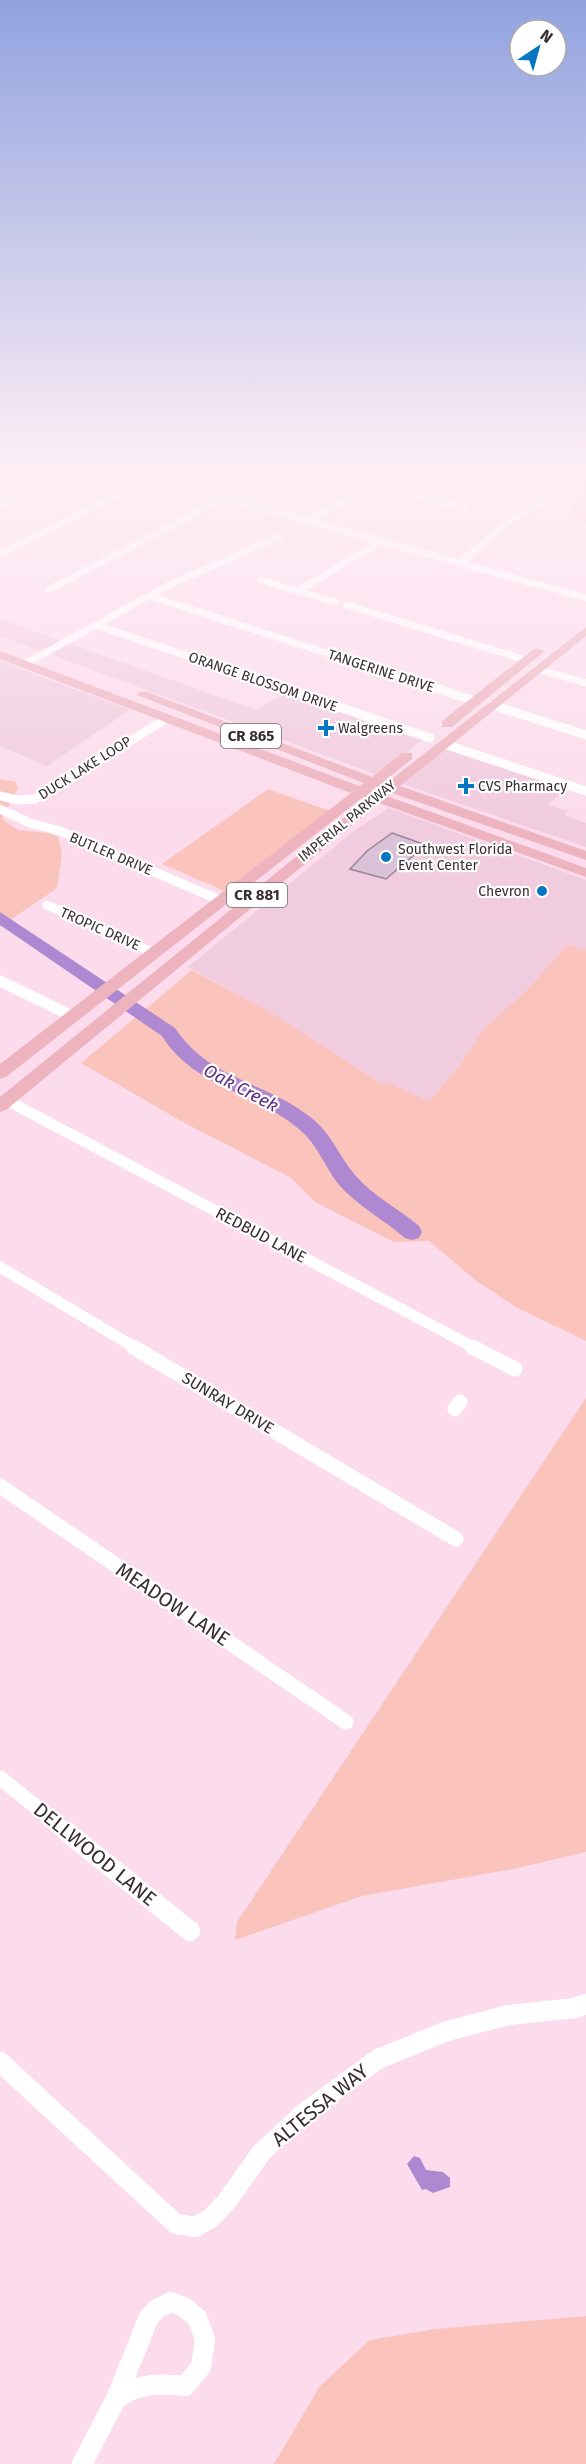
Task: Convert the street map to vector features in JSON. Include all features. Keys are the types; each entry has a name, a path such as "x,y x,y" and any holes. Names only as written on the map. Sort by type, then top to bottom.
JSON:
{"main road":[{"name":"IMPERIAL PARKWAY","path":"4,1103 218,928 375,790 430,738 586,614"},
{"name":"IMPERIAL PARKWAY","path":"375,790 390,787 583,635"},
{"path":"0,642 62,665"},
{"name":"CR 865","path":"0,655 362,792 375,790"},
{"name":"CR 865","path":"129,690 259,739 375,790 586,873"},
{"path":"166,719 189,718 239,736 259,739"},
{"path":"390,787 586,856"},
{"name":"IMPERIAL PARKWAY","path":"0,1073 362,792"},
{"path":"218,928 228,909 228,905 222,901"},
{"path":"154,953 180,959"}],"street":[{"path":"48,590 61,583"},
{"path":"25,664 173,583"},
{"path":"271,583 335,602"},
{"path":"298,591 311,583"},
{"path":"532,583 586,598"},
{"name":"TANGERINE DRIVE","path":"150,596 475,701"},
{"path":"347,606 526,660"},
{"name":"ORANGE BLOSSOM DRIVE","path":"96,625 430,738"},
{"path":"537,669 586,684"},
{"path":"492,705 586,735"},
{"name":"DUCK LAKE LOOP","path":"0,796 17,800 35,799 166,719"},
{"path":"444,744 586,791"},
{"name":"BUTLER DRIVE","path":"0,809 30,823 60,831 222,901"},
{"name":"TROPIC DRIVE","path":"47,905 154,953"},
{"path":"0,981 72,1016"},
{"name":"REDBUD LANE","path":"4,1103 515,1369"},
{"name":"SUNRAY DRIVE","path":"0,1267 456,1539"},
{"name":"MEADOW LANE","path":"0,1486 346,1722"},
{"name":"DELLWOOD LANE","path":"0,1778 190,1931"},
{"name":"ALTESSA WAY","path":"0,2062 176,2224 195,2227 211,2218 261,2153 304,2113 378,2059 468,2026 509,2015 575,2008 586,2004"},
{"path":"82,2464 116,2399 149,2317 158,2308 171,2302 184,2307 197,2318 205,2339 201,2367 185,2386 162,2383 134,2385 116,2399"}],"shaded area":[{"path":"0,619 257,710 290,690 426,737 378,775 0,636"},
{"path":"0,661 130,710 47,766 0,746"},
{"path":"448,744 570,786 548,805 568,811 564,815 586,823 586,847 400,783"},
{"path":"0,779 16,782 18,788 2,819 18,830 48,833 58,837 62,853 57,888 0,927"},
{"path":"268,789 330,811 227,892 162,864"},
{"path":"389,808 586,880 586,951 568,944 526,991 484,1028 461,1064 429,1103 383,1084 275,1015 188,967 355,830"},
{"path":"568,944 586,951 586,1341 516,1307 475,1280 429,1241 394,1242 315,1202 291,1178 181,1121 81,1063 192,970 275,1015 382,1084 387,1082 429,1102 461,1064 484,1028 526,991"},
{"path":"586,1398 586,1852 513,1869 362,1896 235,1940 237,1922"},
{"path":"414,2156 420,2158 426,2170 443,2172 450,2178 450,2187 433,2193 426,2189 422,2190 407,2164"},
{"path":"586,2316 586,2464 274,2464 320,2386 370,2340 436,2329"}],"building":[{"name":"Southwest Florida Event Center","path":"392,833 426,845 386,879 350,869 367,851"}],"waterway":[{"name":"Oak Creek","path":"0,917 169,1032 179,1048 211,1074 291,1113 307,1125 320,1139 347,1180 412,1232"}],"place":[{"name":"Walgreens","path":"326,728"},
{"name":"CVS Pharmacy","path":"466,786"},
{"name":"Southwest Florida Event Center","path":"386,857"},
{"name":"Chevron","path":"542,891"}]}
